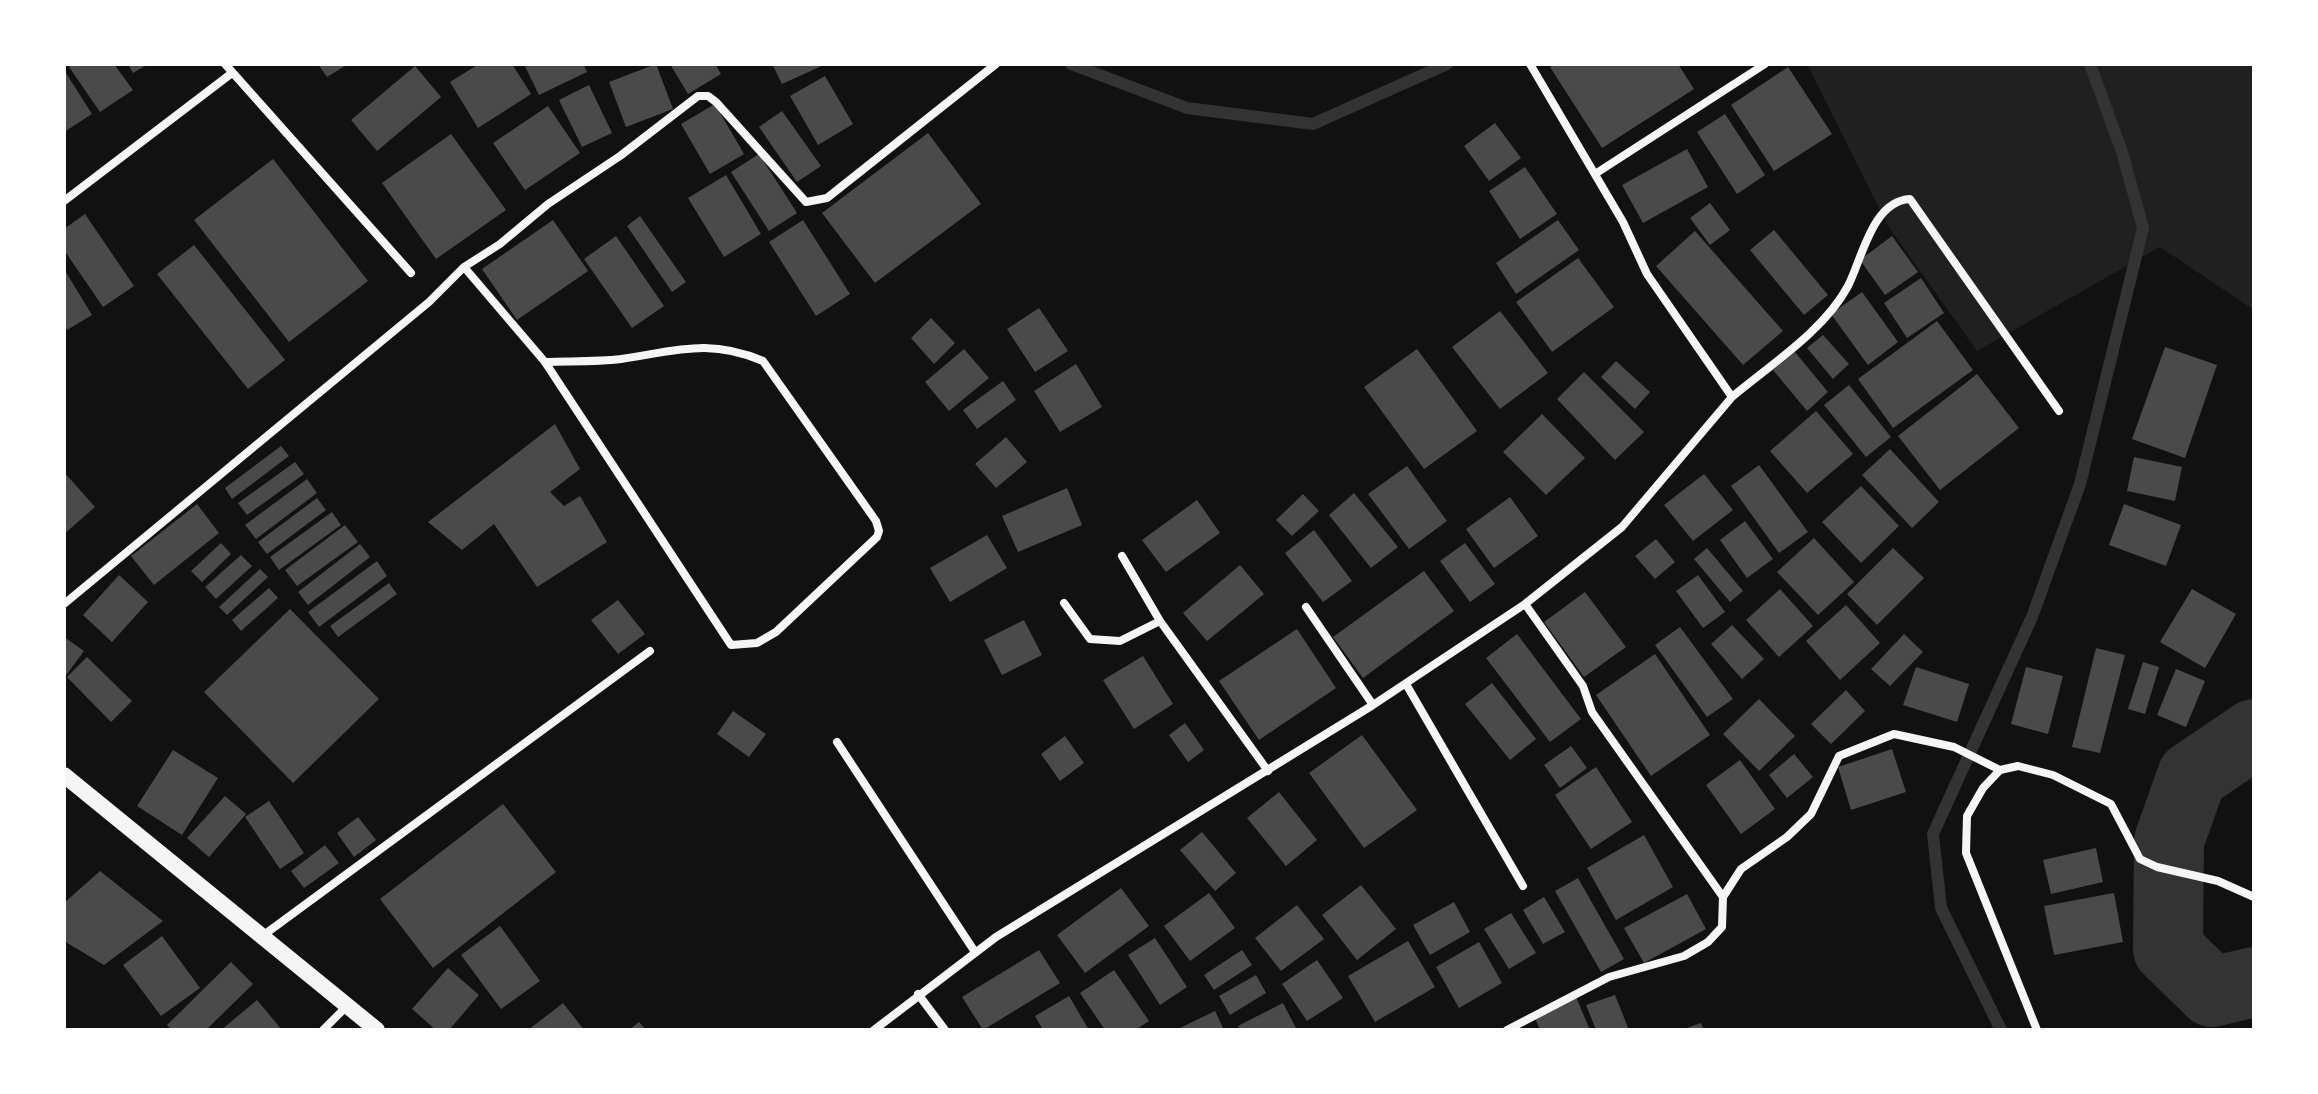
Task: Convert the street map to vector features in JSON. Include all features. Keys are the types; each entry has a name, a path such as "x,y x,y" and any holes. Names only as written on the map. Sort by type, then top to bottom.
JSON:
{"main road":[{"path":"64,775 377,1030"}],"street":[{"path":"225,64 411,273"},
{"path":"64,604 429,302 464,267 500,244 548,204 620,156 698,96 708,96 716,102 806,202 818,202 996,64"},
{"path":"1530,64 1623,222 1647,274 1732,397"},
{"path":"1595,174 1765,64"},
{"path":"64,201 232,73"},
{"path":"874,1030 975,952 1052,901 1268,771 1525,604 1622,527 1732,397 1830,312 1850,283 1863,248 1881,216 1897,203 1910,199 2059,411"},
{"path":"464,267 545,362 731,645 757,643 776,632 877,537 876,521 763,361 735,349 703,345 618,359 545,362"},
{"path":"1122,556 1160,621 1268,771"},
{"path":"1064,603 1090,639 1109,643 1160,621"},
{"path":"1525,604 1583,686 1592,712 1723,897"},
{"path":"1306,607 1373,705"},
{"path":"261,937 650,651"},
{"path":"1406,684 1523,886"},
{"path":"1507,1030 1520,1026 1609,977 1684,956 1708,942 1722,927 1723,897 1741,869 1787,837 1811,814 1839,756 1894,734 1954,747 2000,770"},
{"path":"837,742 975,952"},
{"path":"2037,1030 1966,853 1967,816 1983,788 2000,770 2018,766 2053,775 2111,804 2140,859 2157,867 2218,881 2254,897"},
{"path":"918,994 945,1030"},
{"path":"323,1030 346,1007"}],"shaded area":[{"path":"1807,64 2254,64 2254,310 2160,247 1977,351 1888,226"}],"building":[{"path":"67,64 114,64 133,90 100,112"},
{"path":"128,64 148,64 133,73"},
{"path":"318,64 348,64 327,77"},
{"path":"479,64 512,64 531,94 478,128 450,82"},
{"path":"524,64 583,64 587,72 539,95"},
{"path":"656,64 673,109 626,127 609,82"},
{"path":"670,64 715,64 721,74 688,94"},
{"path":"772,64 826,64 782,84"},
{"path":"1555,64 1678,64 1694,89 1602,148 1550,67"},
{"path":"415,66 441,97 377,151 351,120"},
{"path":"1788,67 1832,134 1774,171 1731,105"},
{"path":"64,70 92,114 64,132"},
{"path":"825,76 853,124 818,145 790,96"},
{"path":"589,85 612,133 582,147 559,100"},
{"path":"715,104 744,154 710,174 681,124"},
{"path":"548,106 580,153 525,190 493,143"},
{"path":"782,111 821,166 797,182 759,127"},
{"path":"1725,114 1765,175 1737,194 1697,132"},
{"path":"1495,123 1521,158 1489,181 1464,146"},
{"path":"928,133 981,204 875,283 822,213"},
{"path":"451,134 506,210 436,259 382,183"},
{"path":"1687,149 1708,187 1643,223 1622,185"},
{"path":"759,154 797,213 769,231 731,172"},
{"path":"273,159 368,281 289,342 194,220"},
{"path":"1525,167 1557,214 1520,239 1489,191"},
{"path":"726,175 761,234 724,257 688,198"},
{"path":"1710,203 1730,230 1710,245 1690,218"},
{"path":"85,214 134,286 103,307 64,250 64,229"},
{"path":"640,216 686,282 672,292 627,226"},
{"path":"553,220 588,271 517,320 482,269"},
{"path":"803,220 850,294 816,316 769,242"},
{"path":"1558,220 1579,250 1516,294 1496,263"},
{"path":"1774,230 1828,295 1804,315 1750,250"},
{"path":"1695,231 1783,331 1743,365 1656,266"},
{"path":"616,236 664,306 632,328 584,259"},
{"path":"1892,236 1918,272 1885,295 1860,260"},
{"path":"194,245 285,360 248,389 157,274"},
{"path":"1578,258 1614,307 1552,352 1516,302"},
{"path":"64,269 92,315 67,330 64,325"},
{"path":"1921,278 1944,313 1907,338 1884,303"},
{"path":"1862,292 1898,342 1868,365 1831,314"},
{"path":"1039,308 1068,351 1035,372 1007,329"},
{"path":"1500,311 1548,373 1500,409 1452,347"},
{"path":"931,318 955,343 934,364 911,338"},
{"path":"1937,321 1973,370 1893,428 1858,379"},
{"path":"1823,335 1849,364 1833,379 1807,348"},
{"path":"2165,347 2217,365 2185,458 2132,439"},
{"path":"964,349 989,378 949,411 925,382"},
{"path":"1417,349 1477,431 1424,469 1364,387"},
{"path":"1795,352 1828,392 1807,411 1773,370"},
{"path":"1616,361 1650,392 1635,409 1601,377"},
{"path":"1076,364 1102,407 1060,432 1034,391"},
{"path":"1584,372 1644,432 1615,460 1557,399"},
{"path":"1977,374 2019,428 1940,490 1898,436"},
{"path":"1003,381 1016,400 977,429 963,410"},
{"path":"1849,385 1891,437 1866,457 1824,405"},
{"path":"1816,411 1853,454 1807,493 1770,451"},
{"path":"1542,414 1585,458 1546,495 1503,452"},
{"path":"555,424 580,469 550,492 564,506 580,496 607,542 537,587 494,524 462,550 428,522"},
{"path":"1006,437 1027,462 996,488 975,464"},
{"path":"281,446 289,456 232,499 225,488"},
{"path":"1890,449 1939,502 1912,528 1862,475"},
{"path":"2134,457 2182,467 2175,501 2127,491"},
{"path":"295,462 304,474 247,515 238,503"},
{"path":"1759,465 1808,532 1779,553 1731,486"},
{"path":"1407,466 1447,521 1409,549 1368,494"},
{"path":"64,472 95,507 64,534"},
{"path":"1704,474 1733,510 1693,541 1664,505"},
{"path":"307,479 317,493 256,539 245,525"},
{"path":"1861,486 1899,526 1861,563 1822,522"},
{"path":"1067,488 1082,525 1018,552 1002,516"},
{"path":"1354,493 1398,547 1371,568 1329,515"},
{"path":"1303,494 1319,511 1292,536 1276,520"},
{"path":"1510,497 1538,536 1494,568 1466,529"},
{"path":"317,498 326,510 267,554 258,542"},
{"path":"1197,500 1220,533 1166,572 1142,540"},
{"path":"197,504 219,533 154,585 131,556"},
{"path":"2124,504 2181,525 2166,566 2109,545"},
{"path":"332,512 341,525 279,570 270,557"},
{"path":"1745,521 1773,559 1747,578 1720,540"},
{"path":"345,525 358,542 297,586 285,570"},
{"path":"1314,530 1352,581 1323,602 1285,553"},
{"path":"987,535 1007,568 950,602 930,568"},
{"path":"1814,538 1854,582 1818,615 1777,572"},
{"path":"1656,539 1675,562 1655,579 1635,556"},
{"path":"221,543 231,554 202,582 191,571"},
{"path":"1465,543 1495,584 1470,602 1440,561"},
{"path":"360,544 370,557 308,605 298,592"},
{"path":"1707,548 1743,591 1730,602 1694,559"},
{"path":"1893,548 1924,578 1877,625 1847,594"},
{"path":"241,555 252,566 216,599 205,587"},
{"path":"377,561 387,576 319,627 308,612"},
{"path":"1240,565 1264,594 1207,641 1183,613"},
{"path":"260,569 268,577 227,615 219,607"},
{"path":"1424,571 1454,611 1363,678 1333,637"},
{"path":"119,575 148,602 112,642 83,615"},
{"path":"1698,575 1725,612 1703,628 1676,591"},
{"path":"389,583 397,594 338,637 330,626"},
{"path":"269,588 278,598 241,631 232,620"},
{"path":"1780,589 1813,626 1779,657 1746,620"},
{"path":"2192,589 2236,614 2205,668 2160,642"},
{"path":"1585,592 1626,647 1584,677 1544,622"},
{"path":"618,600 645,634 618,654 591,620"},
{"path":"1846,605 1880,643 1840,680 1806,641"},
{"path":"290,609 379,699 293,783 204,692"},
{"path":"1024,620 1042,655 1002,675 984,640"},
{"path":"1732,625 1764,659 1742,679 1711,644"},
{"path":"1680,627 1733,699 1707,717 1655,645"},
{"path":"1297,629 1336,688 1259,740 1219,681"},
{"path":"1517,634 1581,719 1550,742 1486,658"},
{"path":"1904,634 1923,652 1890,686 1871,669"},
{"path":"64,637 84,651 64,678"},
{"path":"2096,648 2125,655 2100,753 2072,747"},
{"path":"1655,654 1710,735 1651,776 1596,695"},
{"path":"1143,656 1173,704 1134,729 1103,680"},
{"path":"87,657 132,701 111,722 67,677"},
{"path":"2143,662 2159,667 2145,714 2128,709"},
{"path":"1916,667 1969,684 1957,722 1903,705"},
{"path":"2026,667 2063,676 2048,734 2011,724"},
{"path":"2176,669 2205,681 2186,727 2157,715"},
{"path":"1492,683 1536,739 1510,760 1465,704"},
{"path":"1846,690 1865,711 1831,744 1811,724"},
{"path":"1759,699 1795,736 1759,771 1723,734"},
{"path":"733,711 766,734 749,757 717,734"},
{"path":"1185,723 1204,750 1188,762 1169,735"},
{"path":"1362,735 1417,810 1364,848 1309,773"},
{"path":"1065,736 1084,763 1060,781 1041,754"},
{"path":"1571,746 1587,768 1560,788 1544,765"},
{"path":"1892,749 1906,792 1851,810 1838,767"},
{"path":"173,750 218,778 182,835 137,806"},
{"path":"1794,754 1813,777 1787,798 1769,775"},
{"path":"1740,760 1775,809 1741,834 1706,785"},
{"path":"1596,767 1632,822 1591,849 1555,795"},
{"path":"1279,792 1317,840 1286,866 1247,818"},
{"path":"225,796 246,814 209,857 187,838"},
{"path":"269,801 304,853 280,869 245,817"},
{"path":"503,804 556,872 433,968 380,899"},
{"path":"358,817 376,840 354,857 337,833"},
{"path":"1202,832 1236,873 1215,891 1180,850"},
{"path":"1644,835 1673,887 1616,920 1587,868"},
{"path":"325,845 339,863 304,888 291,871"},
{"path":"2096,848 2103,882 2051,894 2043,860"},
{"path":"100,871 163,921 104,965 64,941 64,903"},
{"path":"1578,878 1624,959 1601,972 1555,891"},
{"path":"1361,885 1396,929 1357,960 1322,915"},
{"path":"1121,888 1149,926 1085,973 1057,935"},
{"path":"1209,893 1235,928 1190,961 1164,926"},
{"path":"2114,893 2123,942 2054,955 2044,906"},
{"path":"1687,894 1706,929 1644,963 1624,928"},
{"path":"1544,897 1565,932 1543,944 1523,910"},
{"path":"1454,902 1470,932 1430,955 1413,925"},
{"path":"1297,905 1324,939 1281,971 1255,938"},
{"path":"1511,913 1536,953 1509,969 1484,929"},
{"path":"500,926 540,981 501,1009 461,955"},
{"path":"162,936 200,988 161,1016 123,965"},
{"path":"1155,938 1187,987 1160,1005 1128,955"},
{"path":"1408,941 1435,987 1375,1022 1348,976"},
{"path":"1479,942 1502,983 1459,1008 1436,967"},
{"path":"1039,950 1060,983 983,1030 962,997"},
{"path":"1242,950 1252,965 1214,990 1204,975"},
{"path":"1317,960 1343,998 1307,1021 1282,984"},
{"path":"231,962 253,984 206,1030 172,1030 167,1025"},
{"path":"448,968 479,995 449,1030 436,1030 412,1009"},
{"path":"1114,970 1149,1021 1135,1030 1105,1030 1080,993"},
{"path":"1256,975 1266,993 1230,1015 1219,996"},
{"path":"1615,995 1629,1030 1596,1030 1586,1005"},
{"path":"1069,996 1089,1030 1043,1030 1035,1016"},
{"path":"1576,997 1590,1030 1540,1030 1534,1016"},
{"path":"257,1000 282,1030 221,1030"},
{"path":"563,1003 584,1030 528,1030"},
{"path":"1283,1003 1297,1030 1240,1030 1238,1026"},
{"path":"1215,1011 1224,1030 1176,1030"},
{"path":"639,1022 646,1030 629,1030"},
{"path":"1701,1023 1704,1030 1681,1030"}],"waterway":[{"path":"1071,64 1187,108 1313,124 1447,64"},
{"path":"2001,1030 1941,908 1933,834 2032,617 2080,484 2143,228 2122,152 2090,64"},
{"path":"2254,734 2192,776 2169,841 2168,949 2212,992 2254,982"}]}
